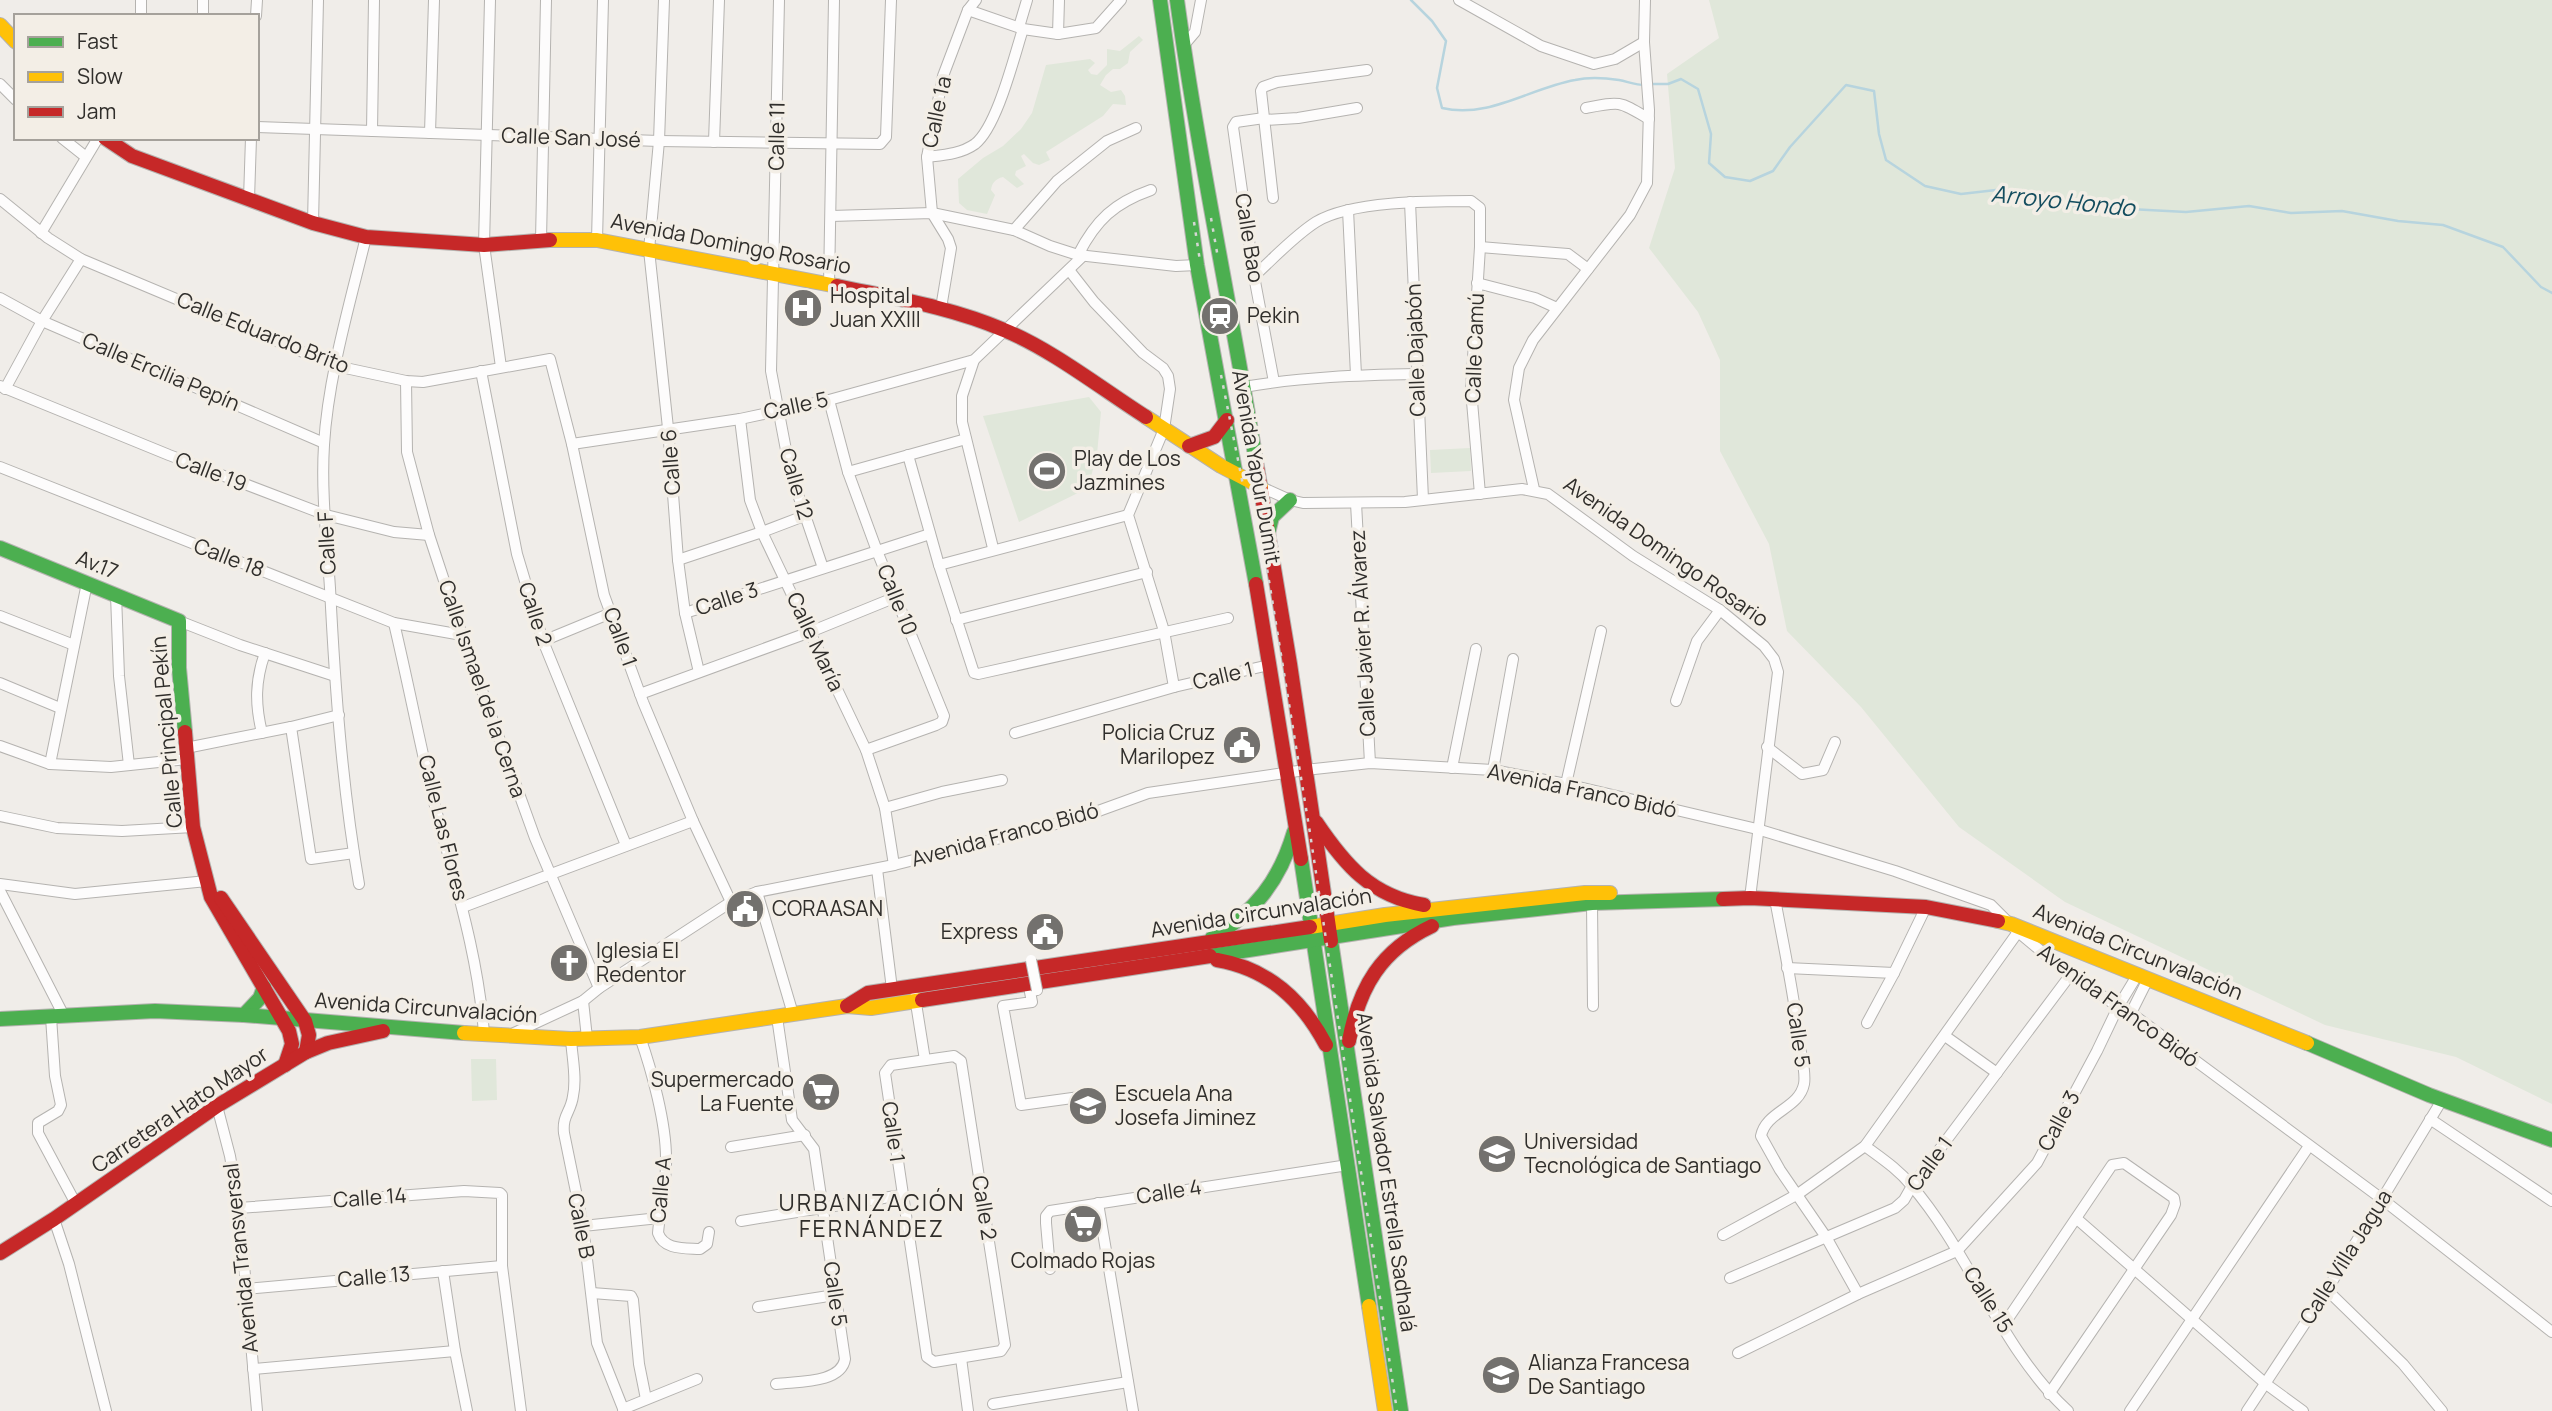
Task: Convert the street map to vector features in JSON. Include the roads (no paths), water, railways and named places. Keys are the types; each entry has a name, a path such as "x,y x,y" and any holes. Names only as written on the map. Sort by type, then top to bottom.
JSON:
{"main road":[{"name":"Avenida Yapur Dumit","path":"1160,0 1197,265 1237,475 1296,826 1320,924"},
{"name":"Avenida Yapur Dumit","path":"1177,0 1198,139 1223,262 1261,487 1305,770 1312,817 1322,940"},
{"path":"0,25 14,40"},
{"name":"Avenida Domingo Rosario","path":"108,140 132,156 313,223 366,237 484,245 541,240 597,240 772,272 941,308 1005,330 1045,352 1189,446 1261,487"},
{"path":"1189,446 1214,437 1227,420"},
{"path":"1268,535 1272,517 1290,500"},
{"name":"Av.17","path":"0,548 179,621"},
{"name":"Calle Principal Pekín","path":"179,621 179,668 193,827 211,897 282,1018 292,1044 285,1065"},
{"path":"1312,817 1341,859 1371,886 1392,897 1452,912"},
{"path":"1196,952 1249,913 1267,893 1280,873 1296,826"},
{"name":"Calle Principal Pekín","path":"207,881 219,894 305,1021"},
{"name":"Avenida Circunvalación","path":"0,1019 155,1011 244,1015 508,1036 571,1039 640,1037 847,1006 871,1008 915,993 1045,967 1322,940 1452,912 1585,893 1624,892 1686,899"},
{"name":"Avenida Circunvalación","path":"847,1006 867,993 892,989 915,993 1196,952 1320,924 1452,912 1592,903 1750,898 1926,908 2014,928 2143,976 2442,1100 2552,1140"},
{"path":"1340,1059 1364,987 1378,965 1398,947 1452,912"},
{"name":"Avenida Salvador Estrella Sadhalá","path":"1322,940 1401,1411"},
{"path":"1196,952 1247,966 1290,993 1340,1059"},
{"path":"244,1015 260,998 264,987"},
{"path":"305,1021 309,1035 306,1052"},
{"name":"Carretera Hato Mayor","path":"0,1253 54,1219 217,1106 306,1052 359,1035 395,1029"},
{"name":"Avenida Salvador Estrella Sadhalá","path":"1340,1059 1348,1165 1385,1411"}],"street":[{"path":"313,223 318,0"},
{"path":"372,131 374,0"},
{"path":"430,133 434,0"},
{"path":"490,0 484,245 501,367"},
{"path":"541,240 546,0"},
{"path":"597,240 603,0"},
{"path":"649,250 659,141 664,0"},
{"path":"714,142 719,0"},
{"name":"Calle 11","path":"772,272 778,144 779,0"},
{"path":"829,285 834,0"},
{"name":"Calle San José","path":"259,127 659,141 880,144 886,137 891,0"},
{"name":"Calle 1a","path":"941,308 951,248 932,213 927,157 943,76 968,10 976,0"},
{"path":"927,157 953,154 974,144 987,129 996,112 1027,0"},
{"path":"1058,34 1059,0"},
{"path":"968,10 1021,28 1058,34 1096,28 1121,0"},
{"path":"1183,47 1195,32 1201,0"},
{"path":"1459,0 1541,46 1594,64 1615,59 1644,42"},
{"path":"1534,489 1514,400 1519,368 1533,340 1630,215 1647,183 1649,115 1644,42 1645,0"},
{"path":"1273,198 1261,91 1265,85 1367,70"},
{"path":"0,84 14,98"},
{"path":"1586,107 1623,104 1649,115"},
{"path":"1264,119 1298,118 1357,108"},
{"name":"Calle Bao","path":"1264,119 1236,122 1233,127 1254,276 1274,382"},
{"path":"1014,230 1057,181 1107,141 1136,128"},
{"path":"65,140 86,157"},
{"path":"41,233 98,140"},
{"path":"249,199 251,140"},
{"name":"Calle 5","path":"572,444 740,419 829,400 974,360 1069,270 1081,255 1090,233 1111,210 1131,197 1151,190"},
{"name":"Calle Eduardo Brito","path":"0,199 41,233 81,259 336,366 423,382 550,359"},
{"path":"1254,276 1315,222 1331,214 1410,201"},
{"name":"Calle Camú","path":"1410,201 1471,201 1480,208 1471,390 1480,494"},
{"name":"Calle Dajabón","path":"1410,201 1423,499"},
{"path":"1348,211 1356,375"},
{"path":"831,216 932,213 1014,230 1050,246 1081,255 1176,266 1197,265"},
{"name":"Calle F","path":"359,884 335,676 323,487 324,443 336,366 366,237"},
{"path":"1480,247 1568,254 1588,269"},
{"name":"Calle 6","path":"649,250 668,428 678,560 685,613 699,672"},
{"path":"2,387 81,259"},
{"path":"1069,270 1094,302 1143,353 1163,368 1168,376 1170,389 1164,429 1128,515 1164,631 1174,687"},
{"name":"Calle 12","path":"772,272 771,371 777,410 790,471 823,568"},
{"path":"1477,282 1535,298 1557,308"},
{"name":"Calle Ercilia Pepín","path":"0,298 42,321 324,443"},
{"name":"Calle 1","path":"550,359 572,444 604,596 640,694 693,821 731,902"},
{"path":"974,360 962,397 962,422 993,548"},
{"name":"Calle 2","path":"481,371 517,554 543,641 626,845"},
{"path":"1244,387 1356,375 1417,374"},
{"name":"Calle Ismael de la Cerna","path":"406,381 407,452 429,535 462,635 551,876 599,988"},
{"name":"Calle 19","path":"2,387 241,484 326,514 394,532 429,535"},
{"name":"Calle 10","path":"829,400 848,472 944,716 942,722 936,725 866,750"},
{"name":"Calle María","path":"740,419 750,500 762,532 866,750 885,808 894,865"},
{"path":"848,472 966,439"},
{"path":"908,455 971,669 978,674 1228,618"},
{"name":"Calle 18","path":"0,467 394,623 462,635"},
{"name":"Avenida Domingo Rosario","path":"1261,487 1303,503 1423,499 1534,489 1562,502 1633,556 1720,611 1764,646 1778,672 1750,898"},
{"name":"Calle Javier R. Álvarez","path":"1356,503 1370,763"},
{"path":"939,565 993,548 1128,515"},
{"path":"678,560 804,516"},
{"name":"Calle 3","path":"685,613 930,534"},
{"path":"956,620 1147,572"},
{"path":"50,764 87,583"},
{"path":"116,595 119,676 129,765"},
{"path":"640,694 810,632 896,597"},
{"path":"1676,701 1697,641 1720,611"},
{"path":"543,641 611,613"},
{"path":"0,616 74,645"},
{"path":"179,621 335,676"},
{"name":"Calle Las Flores","path":"394,623 432,791 463,907 481,991 484,1034"},
{"path":"1566,784 1601,631"},
{"path":"1452,768 1476,649"},
{"path":"262,733 256,704 256,684 265,653"},
{"path":"1493,770 1513,659"},
{"name":"Calle 1","path":"1015,733 1174,687 1269,665"},
{"path":"0,683 60,708"},
{"path":"0,746 50,764 111,767 187,754 339,715"},
{"path":"291,727 311,859 354,853"},
{"path":"1768,747 1802,774 1823,770 1835,742"},
{"name":"Avenida Franco Bidó","path":"508,1036 583,1002 599,988 731,902 757,892 894,865 1079,818 1148,793 1370,763 1493,770 1566,784 1757,829 1958,892 1991,905 2014,928 2071,974 2130,1013 2382,1199 2552,1332"},
{"path":"885,808 942,792 1002,780"},
{"path":"0,816 57,828 122,831 193,827"},
{"path":"463,907 693,821"},
{"path":"877,869 892,989"},
{"path":"0,884 75,894 207,881"},
{"path":"0,891 57,1017 55,1076 61,1105 58,1111 38,1123 38,1133 76,1204"},
{"path":"757,892 793,1014"},
{"name":"Calle 5","path":"1775,899 1804,1080 1803,1088 1793,1102 1770,1117 1760,1136 1826,1237 1858,1294"},
{"path":"1592,903 1593,1006"},
{"path":"1867,1023 1926,908"},
{"path":"1723,1235 1798,1194 1866,1146 1945,1036 2014,928"},
{"path":"1045,967 1043,958 1031,960 1037,990 1030,992 1032,1002 1003,1006 1020,1105 1087,1096"},
{"path":"1787,968 1894,973"},
{"name":"Calle 1","path":"1730,1278 1895,1208 1904,1200 2071,974"},
{"path":"2130,1013 2143,976"},
{"name":"Calle 3","path":"1957,1251 2037,1163 2118,1007 2143,976"},
{"path":"915,993 925,1060"},
{"path":"583,1002 587,1038"},
{"name":"Calle 5","path":"776,1384 832,1377 842,1369 845,1359 814,1149 792,1119 777,1017"},
{"path":"1945,1036 1997,1073"},
{"name":"Calle A","path":"640,1037 648,1057 664,1136 666,1170 659,1238 668,1246 700,1250 707,1244 709,1232"},
{"name":"Calle B","path":"571,1039 573,1097 563,1121 574,1190 583,1226 598,1350 624,1410"},
{"name":"Calle 2","path":"925,1060 954,1056 961,1061 1005,1345 1001,1351 961,1358"},
{"name":"Calle 1","path":"925,1060 891,1065 885,1073 928,1357 934,1362 961,1358"},
{"name":"Calle Villa Jagua","path":"2247,1411 2328,1290 2442,1100"},
{"name":"Avenida Transversal","path":"217,1106 230,1156 239,1208 257,1411"},
{"path":"2430,1119 2552,1201"},
{"path":"730,1147 805,1135"},
{"path":"1866,1146 1897,1170 1912,1186"},
{"path":"2130,1411 2309,1146"},
{"path":"2003,1326 2112,1165 2124,1163 2170,1193 2175,1205 2171,1215 2049,1394"},
{"name":"Calle 4","path":"1050,1269 1046,1216 1050,1211 1348,1165"},
{"name":"Calle 15","path":"1912,1186 2049,1394 2068,1411"},
{"name":"Calle 14","path":"239,1208 464,1191 500,1193 502,1266"},
{"path":"741,1221 902,1195"},
{"path":"1098,1203 1133,1411"},
{"path":"583,1226 659,1218"},
{"path":"54,1219 106,1411"},
{"path":"2077,1219 2266,1384 2303,1411"},
{"path":"1738,1353 1858,1294 1957,1251"},
{"path":"502,1266 521,1411"},
{"name":"Calle 13","path":"246,1289 502,1266"},
{"path":"443,1271 467,1411"},
{"path":"2328,1290 2403,1364 2442,1411"},
{"path":"592,1293 631,1296 646,1399"},
{"path":"758,1307 835,1295"},
{"path":"253,1369 455,1351"},
{"path":"961,1358 968,1411"},
{"path":"624,1410 697,1379"},
{"path":"993,1404 1128,1382"}],"waterway":[{"name":"Arroyo Hondo","path":"1411,0 1432,21 1446,41 1437,88 1442,108 1459,110 1493,106 1580,79 1608,79 1646,85"},
{"name":"Arroyo Hondo","path":"1652,84 1668,84 1681,79 1698,89 1711,134 1709,163 1725,177 1750,181 1773,171 1790,147 1846,85 1874,91 1879,134 1886,160 1925,186 1961,194 1996,190 2054,205 2186,212 2249,206 2291,213 2342,211 2398,221 2443,225 2503,247 2541,287 2552,293"}],"railway":[{"path":"1211,218 1218,258"},
{"path":"1194,222 1200,261"},
{"path":"1239,372 1251,470 1310,833 1397,1411"},
{"path":"1221,375 1243,485"}],"place":[{"name":"Hospital Juan XXIII","path":"803,308"},
{"name":"Pekin","path":"1220,316"},
{"name":"Play de Los Jazmines","path":"1047,471"},
{"name":"Policia Cruz Marilopez","path":"1242,745"},
{"name":"CORAASAN","path":"745,909"},
{"name":"Express","path":"1045,932"},
{"name":"Iglesia El Redentor","path":"569,963"},
{"name":"Supermercado La Fuente","path":"821,1092"},
{"name":"Escuela Ana Josefa Jiminez","path":"1088,1106"},
{"name":"Universidad Tecnológica de Santiago","path":"1497,1154"},
{"name":"Colmado Rojas","path":"1083,1224"},
{"name":"Alianza Francesa De Santiago","path":"1501,1375"}],"district":[{"name":"URBANIZACIÓN FERNÁNDEZ","path":"872,1216"}]}
